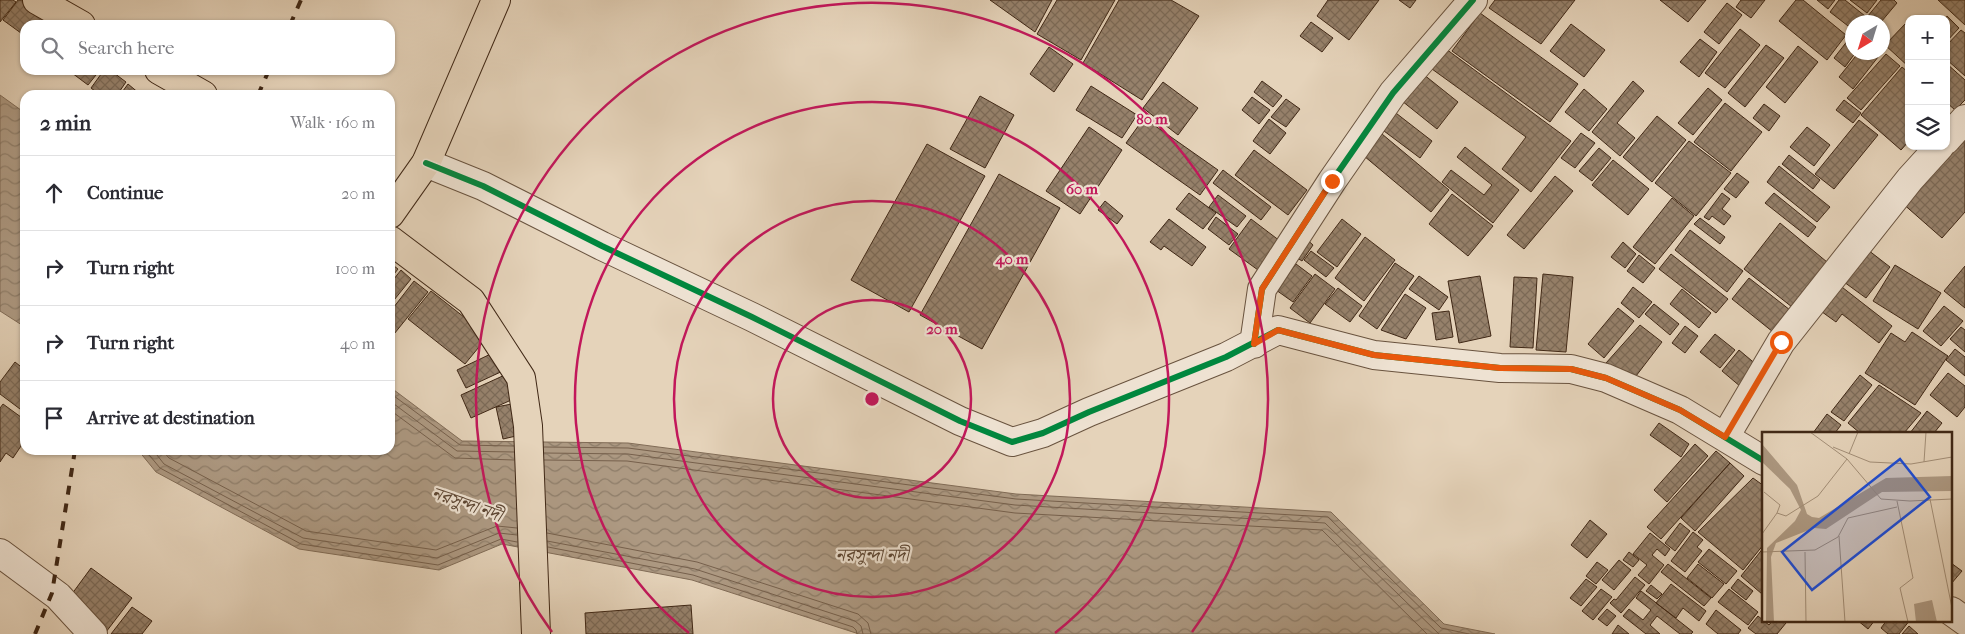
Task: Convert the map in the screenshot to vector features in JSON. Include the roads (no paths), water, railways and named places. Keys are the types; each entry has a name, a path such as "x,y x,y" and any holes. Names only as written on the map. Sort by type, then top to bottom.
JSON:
{"main road":[{"path":"37,0 72,20"},
{"path":"395,207 426,163 496,0"},
{"path":"168,75 194,90"},
{"path":"395,244 471,301 520,378 528,426 536,634"}],"street":[{"path":"1254,344 1262,289 1332,181 1393,93 1473,0"},
{"path":"1950,136 1965,120"},
{"path":"1725,437 1781,342 1910,179 1936,150"},
{"path":"426,163 483,186 960,421 1012,442 1043,433 1089,412 1226,357 1278,330 1374,355 1500,368 1571,369 1606,378 1680,410 1762,460"},
{"path":"0,553 58,596 93,634"},
{"path":"1952,612 1965,621"}],"water":[{"path":"0,95 20,109 20,324 0,311"},
{"name":"নরসুন্দা নদী","path":"395,391 462,441 628,443 1016,494 1331,512 1444,624 1495,634 859,634 692,580 502,544 439,570 299,549 156,472 142,455 395,455"}],"railway":[{"path":"292,20 301,0"},
{"path":"260,90 267,75"},
{"path":"35,634 52,593 74,455"}]}
